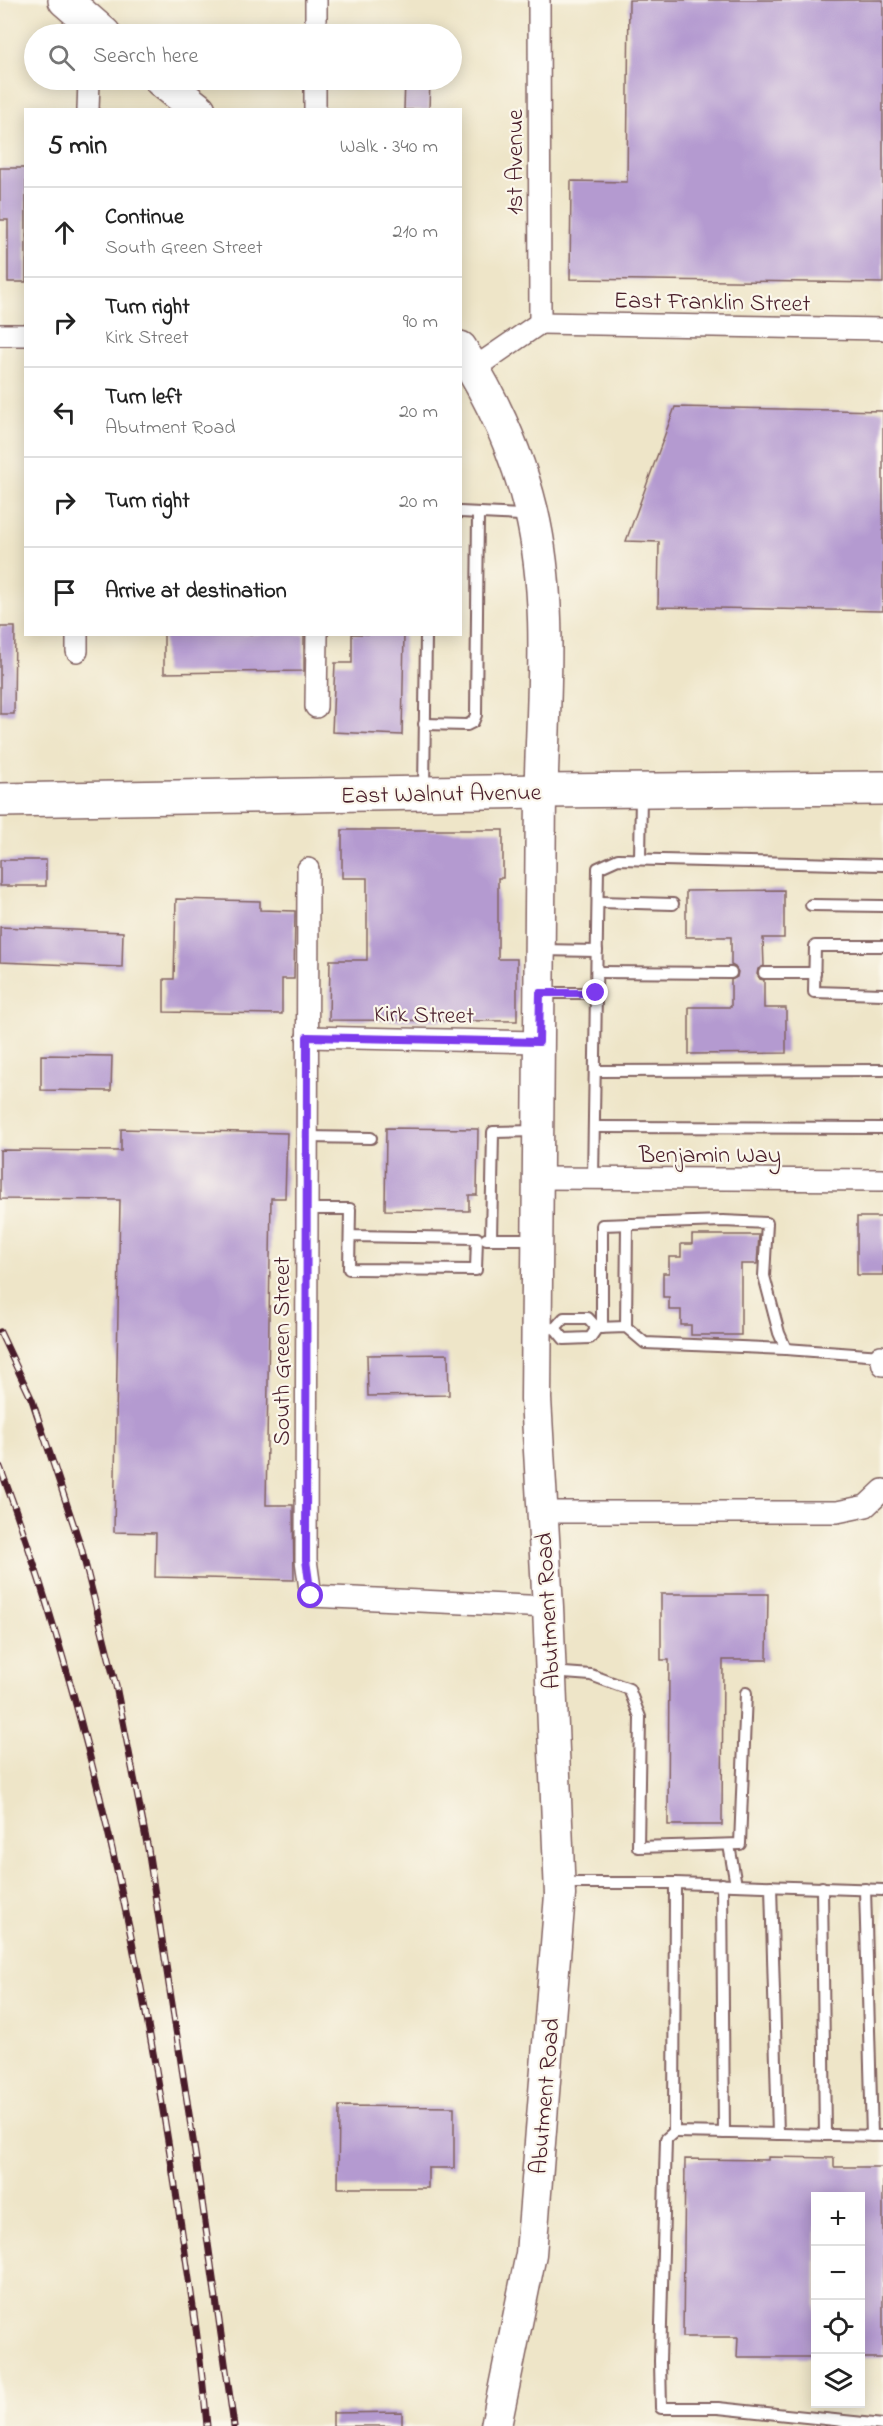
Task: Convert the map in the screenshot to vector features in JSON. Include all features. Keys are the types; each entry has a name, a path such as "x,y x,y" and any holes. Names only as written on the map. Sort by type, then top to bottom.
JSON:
{"main road":[{"path":"65,0 88,24"},
{"path":"174,90 196,108"},
{"path":"467,358 514,453 532,512 541,572 544,617 541,791"},
{"name":"East Walnut Avenue","path":"0,800 883,788"},
{"name":"Abutment Road","path":"496,2426 531,2254 560,1883 536,1399 546,1328 537,1239 541,791"}],"street":[{"path":"316,0 316,24"},
{"name":"1st Avenue","path":"539,0 540,323"},
{"path":"88,108 89,90"},
{"path":"315,90 315,108"},
{"path":"467,358 540,323"},
{"name":"East Franklin Street","path":"540,323 883,329"},
{"path":"0,335 24,334"},
{"path":"316,707 317,636"},
{"name":"South Green Street","path":"308,869 306,1560 311,1596 548,1607"},
{"name":"Kirk Street","path":"307,1037 539,1042"},
{"name":"Benjamin Way","path":"537,1179 883,1180"},
{"path":"541,1512 837,1512 866,1506 883,1490"}],"lane":[{"path":"462,512 519,514 532,512"},
{"path":"424,724 467,725 473,722 476,715 478,513"},
{"path":"423,793 426,636"},
{"path":"640,859 641,790"},
{"path":"593,1179 598,868 618,859 883,865"},
{"path":"598,902 673,904"},
{"path":"811,905 883,906"},
{"path":"883,946 815,946 814,992 883,994"},
{"path":"540,950 597,951"},
{"path":"597,972 730,973"},
{"path":"764,973 815,973"},
{"path":"540,993 596,993"},
{"path":"595,1071 883,1070"},
{"path":"594,1127 883,1128"},
{"path":"491,1239 494,1132 538,1131"},
{"path":"306,1137 371,1138"},
{"path":"307,1209 350,1209 350,1269 476,1270 477,1238"},
{"path":"786,1349 779,1333 764,1276 767,1223 723,1221 602,1225 599,1328 590,1338 564,1339 546,1328 564,1318 588,1318 599,1328 626,1327 645,1343 786,1349 882,1360"},
{"path":"626,1327 627,1224"},
{"path":"350,1236 537,1239"},
{"path":"551,1671 591,1675 628,1689 640,1717 638,1847 740,1844 746,1693"},
{"path":"729,1845 736,1885"},
{"path":"560,1883 675,1882 883,1890"},
{"path":"674,2132 675,1882"},
{"path":"722,1884 724,2133"},
{"path":"771,1886 778,2134"},
{"path":"822,1887 825,2135"},
{"path":"865,1889 877,2136 674,2132 666,2139 660,2361 661,2408 718,2408 883,2425"}],"building":[{"path":"629,0 883,0 883,283 570,279 571,181 627,182"},
{"path":"405,90 430,90 429,108 404,108"},
{"path":"0,168 24,168 24,282 8,282 8,220 0,220"},
{"path":"675,407 883,411 883,611 658,607 659,542 626,541"},
{"path":"0,627 15,627 14,714 0,714"},
{"path":"164,636 304,636 304,671 164,673"},
{"path":"352,636 404,636 402,735 332,732 335,663 352,663"},
{"path":"342,830 503,830 503,878 498,878 498,959 517,959 517,1021 329,1020 330,960 367,960 367,878 342,878"},
{"path":"0,860 46,860 46,886 0,886"},
{"path":"784,890 784,938 763,938 764,966 758,969 757,974 760,979 764,980 764,1008 786,1008 786,1053 689,1054 689,1007 731,1007 731,980 737,977 738,972 731,965 731,937 686,937 686,891"},
{"path":"176,899 260,901 260,910 295,911 294,979 282,979 282,1014 164,1012 164,979 174,979"},
{"path":"0,927 123,932 122,967 0,962"},
{"path":"41,1055 112,1056 111,1091 41,1090"},
{"path":"386,1128 478,1129 477,1195 469,1195 469,1211 385,1210"},
{"path":"121,1129 287,1133 285,1198 271,1198 266,1505 293,1505 294,1580 155,1577 156,1533 114,1532 120,1200 0,1199 0,1150 121,1151"},
{"path":"857,1217 883,1217 883,1275 857,1275"},
{"path":"692,1235 759,1235 757,1264 741,1264 741,1335 691,1335 691,1325 681,1325 681,1310 669,1310 669,1297 663,1297 663,1273 669,1273 669,1257 681,1257 681,1244 692,1244"},
{"path":"448,1354 449,1395 368,1396 367,1355"},
{"path":"661,1594 768,1594 767,1660 723,1660 722,1825 668,1825 669,1660 661,1660"},
{"path":"339,2106 454,2107 454,2168 428,2168 428,2188 338,2188"},
{"path":"768,2157 834,2158 834,2167 883,2167 883,2358 865,2358 865,2192 811,2192 811,2357 737,2357 738,2337 683,2337 685,2159 768,2160"},
{"path":"402,2412 402,2426 333,2426 333,2413"}],"railway":[{"path":"0,1332 32,1400 81,1547 116,1686 148,1849 234,2426"},
{"path":"0,1467 31,1554 58,1643 106,1822 126,1913 175,2186 197,2336 207,2426"}],"route":[{"path":"311,1596 306,1560 307,1037 539,1042 540,993 596,993"}]}
